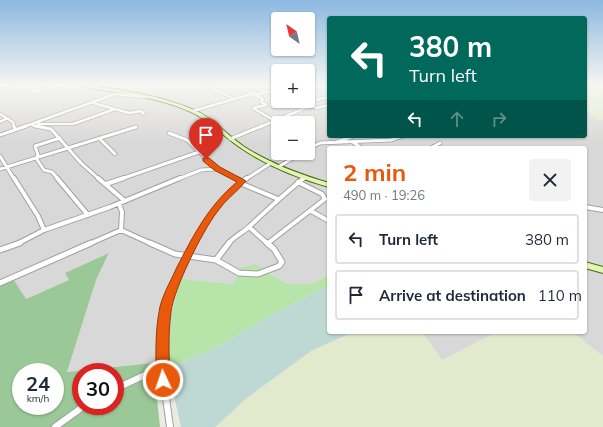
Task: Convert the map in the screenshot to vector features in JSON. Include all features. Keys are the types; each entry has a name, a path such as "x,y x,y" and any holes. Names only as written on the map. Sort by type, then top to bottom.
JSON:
{"main road":[{"path":"172,105 193,111 208,119 230,139 246,150 271,163 327,185"},
{"path":"587,266 603,270"}],"street":[{"path":"1,135 88,105"},
{"path":"100,105 129,113 141,112 144,114"},
{"path":"193,111 214,105"},
{"path":"266,105 253,109 271,119"},
{"path":"315,107 326,105"},
{"path":"287,116 305,108"},
{"path":"36,124 73,124 115,109"},
{"path":"0,114 13,122 15,130"},
{"path":"0,122 8,118"},
{"path":"230,139 271,123"},
{"path":"32,125 51,129 69,148 71,153 81,164 125,201"},
{"path":"0,170 136,127"},
{"path":"169,133 185,139 217,168 241,182 278,199"},
{"path":"60,138 35,146 38,155 36,158 44,170 50,171 88,214"},
{"path":"99,138 115,154"},
{"path":"335,143 348,138"},
{"path":"315,145 318,143 353,143 395,140 399,138"},
{"path":"343,140 361,142"},
{"path":"353,143 358,146"},
{"path":"435,146 440,143"},
{"path":"106,184 199,152"},
{"path":"0,156 38,216 44,230"},
{"path":"280,166 290,160"},
{"path":"170,427 165,404 162,367 165,310 172,290 188,256 213,210 241,182 271,163"},
{"path":"0,250 20,243 44,230 119,204 196,172 217,168"},
{"path":"216,260 232,240 249,227 278,199 305,177"},
{"path":"268,243 311,211 323,201 325,197 298,182"},
{"path":"119,204 122,212 121,230"},
{"path":"587,206 603,210"},
{"path":"311,211 327,220"},
{"path":"0,283 121,230 175,254 216,260 239,273 258,274 282,264 282,259 268,243 249,227"},
{"path":"124,385 162,367"},
{"path":"55,427 72,415"}],"shaded area":[{"path":"0,105 271,105 271,108 315,108 315,105 327,105 327,138 587,138 587,111 597,120 603,120 603,356 575,334 587,334 587,146 327,146 327,276 311,284 287,284 266,270 234,284 181,279 171,311 166,358 153,363 124,366 124,363 72,363 72,371 67,372 96,280 109,254 65,273 69,280 25,299 0,284"},
{"path":"324,288 327,289 327,334 349,334 311,351 247,398 215,427 181,427 168,368 212,350 266,318"},
{"path":"423,334 493,334 442,360"}],"green space":[{"path":"587,105 603,105 603,120 597,120 587,111"},
{"path":"109,253 96,280 67,372 72,371 72,415 124,415 124,366 153,363 160,427 0,427 0,284 13,279 26,299 69,280 65,273"},
{"path":"255,264 287,284 311,284 327,276 327,289 324,288 266,318 212,350 168,368 166,346 167,335 181,279 234,284 240,268"},
{"path":"349,334 423,334 442,360 493,334 575,334 603,356 603,427 215,427 247,398 311,351"}],"route":[{"path":"163,380 162,338 165,310 172,290 200,231 213,210 227,194 242,181 217,168 206,159"}]}
